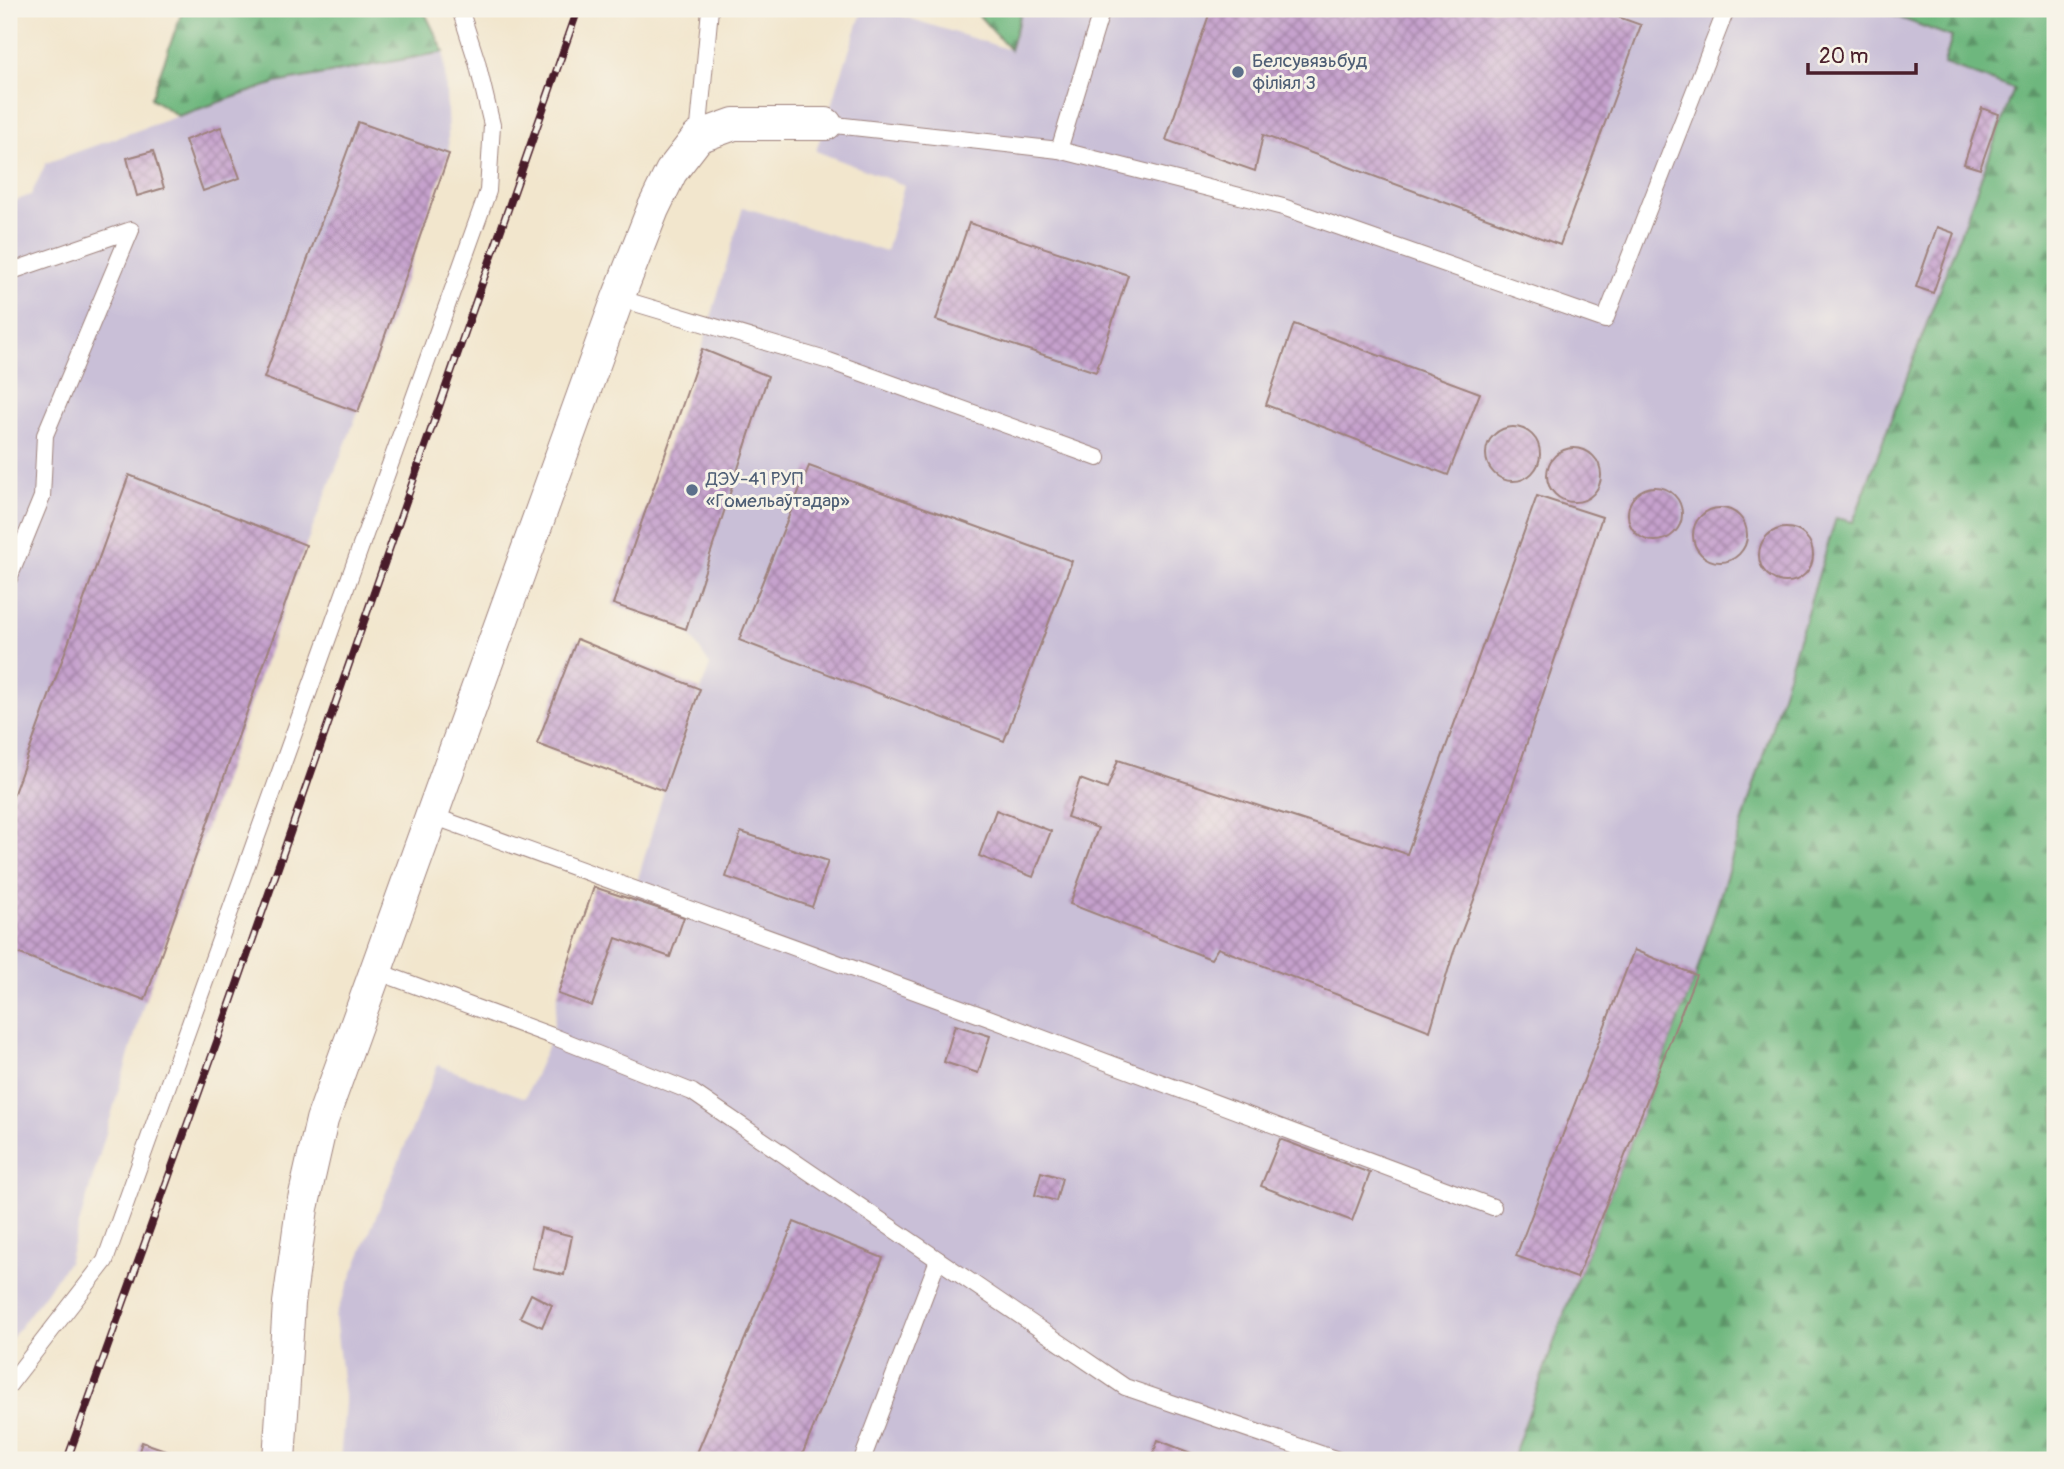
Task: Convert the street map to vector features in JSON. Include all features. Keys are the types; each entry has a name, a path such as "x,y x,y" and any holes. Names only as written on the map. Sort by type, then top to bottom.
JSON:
{"street":[{"path":"279,1460 289,1303 302,1208 322,1120 618,298 653,209 671,172 698,137 734,124 826,124"}],"lane":[{"path":"9,1385 105,1261 488,191 492,125 477,62 460,9"},
{"path":"698,137 710,9"},
{"path":"1059,150 1102,9"},
{"path":"826,124 1059,150 1283,207 1605,320 1726,10 1723,9"},
{"path":"9,272 131,230 45,435 43,497 9,578"},
{"path":"618,298 829,361 1098,458"},
{"path":"433,816 986,1017 1493,1207"},
{"path":"376,971 552,1036 692,1092 1125,1387 1338,1460"},
{"path":"862,1460 938,1260"}],"shaded area":[{"path":"863,9 880,9 1010,50 1022,9 1876,9 1952,37 1944,64 2014,89 1853,523 1836,518 1696,975 1577,1278 1512,1460 340,1460 345,1404 335,1317 438,1065 525,1098 552,1036 558,994 594,887 632,899 664,791 710,665 686,629 613,604 702,349 743,207 886,252 904,185 816,151"},
{"path":"444,52 449,154 358,412 306,545 145,1000 68,1262 9,1342 9,203 31,195 46,163 178,116 276,83"}],"green space":[{"path":"183,9 423,9 444,52 276,83 178,116 151,98"},
{"path":"973,9 1022,9 1010,50"},
{"path":"1876,9 2055,9 2055,1460 1512,1460 1577,1278 1696,975 1836,518 1853,522 2014,89 1944,64 1952,37"}],"building":[{"path":"1211,9 1596,9 1641,25 1560,245 1263,135 1255,171 1166,140"},
{"path":"1982,108 1999,114 1980,169 1964,164"},
{"path":"358,122 449,154 358,412 264,378"},
{"path":"221,127 240,178 203,191 185,140"},
{"path":"153,151 164,188 137,196 127,158"},
{"path":"969,223 1128,275 1096,372 936,320"},
{"path":"1937,227 1954,233 1933,293 1916,287"},
{"path":"1294,324 1480,393 1448,475 1266,405"},
{"name":"ДЭУ-41 РУП «Гомельаўтадар»","path":"702,349 768,376 686,629 613,604"},
{"path":"1513,427 1532,435 1540,454 1532,473 1513,481 1494,473 1486,454 1494,435"},
{"path":"1574,448 1593,456 1601,475 1593,494 1574,502 1555,494 1547,475 1555,456"},
{"path":"809,466 1072,561 1004,741 739,640"},
{"path":"129,475 306,545 145,1000 9,950 9,807"},
{"path":"1655,487 1674,495 1682,514 1674,533 1655,541 1636,533 1628,514 1636,495"},
{"path":"1537,496 1602,517 1480,884 1453,954 1430,1031 1218,948 1211,959 1070,904 1098,828 1067,817 1080,779 1107,789 1118,760 1407,854"},
{"path":"1720,508 1739,516 1747,535 1739,554 1720,562 1701,554 1693,535 1701,516"},
{"path":"1786,528 1805,536 1813,555 1805,574 1786,582 1767,574 1759,555 1767,536"},
{"path":"577,639 700,689 664,791 537,744"},
{"path":"996,810 1051,831 1033,877 979,856"},
{"path":"741,832 828,861 812,907 726,877"},
{"path":"594,887 684,917 670,957 616,938 592,1006 558,994"},
{"path":"1634,950 1696,975 1577,1278 1516,1256"},
{"path":"955,1025 990,1036 978,1073 944,1062"},
{"path":"1280,1139 1370,1173 1352,1221 1261,1186"},
{"path":"1041,1172 1062,1178 1056,1201 1035,1195"},
{"path":"794,1222 883,1258 800,1460 694,1460"},
{"path":"541,1228 572,1236 564,1275 532,1268"},
{"path":"531,1294 552,1305 542,1327 520,1317"},
{"path":"1158,1440 1208,1460 1151,1460"},
{"path":"142,1442 194,1460 136,1460"}],"railway":[{"path":"67,1460 218,1039 578,9"}],"place":[{"name":"Белсувязьбуд філіял 3","path":"1238,72"},
{"name":"ДЭУ-41 РУП «Гомельаўтадар»","path":"692,490"}]}
